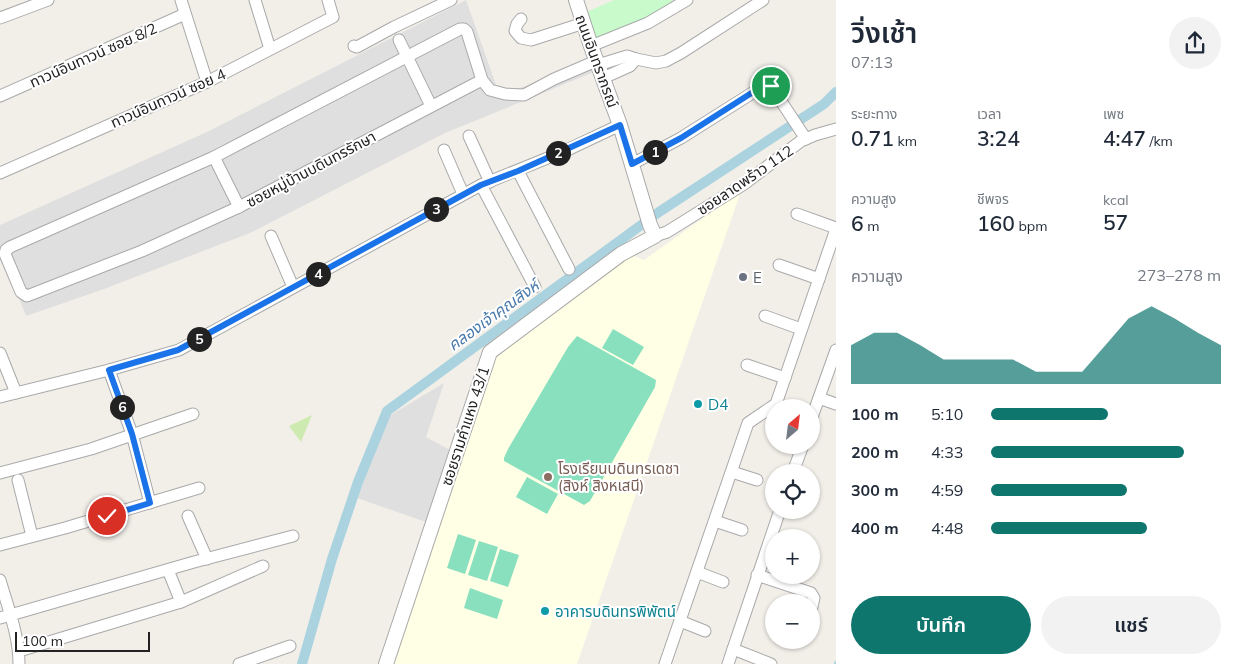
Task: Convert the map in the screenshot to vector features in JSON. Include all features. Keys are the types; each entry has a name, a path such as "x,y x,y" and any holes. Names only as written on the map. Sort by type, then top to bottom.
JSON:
{"street":[{"path":"13,0 17,12"},
{"path":"0,18 48,0"},
{"path":"180,0 208,82"},
{"path":"255,0 270,48"},
{"name":"ทาวน์อินทาวน์ ซอย 4","path":"0,173 208,82 270,48 333,17 328,0"},
{"path":"354,46 451,0"},
{"name":"ถนนอินทราภรณ์","path":"576,0 590,46 620,125 652,231"},
{"path":"590,46 622,35 648,23 686,0"},
{"path":"239,207 214,157 460,29 464,29 467,32 482,80 490,90 505,94 524,95 554,79 599,68 630,66 636,59 656,63 666,61 763,0"},
{"name":"ทาวน์อินทาวน์ ซอย 8/2","path":"0,96 185,14"},
{"path":"521,19 515,27 515,31 521,38 531,40 584,24"},
{"path":"399,40 431,106"},
{"name":"ซอยหมู่บ้านบดินทรรักษา","path":"214,157 6,250 5,254 21,292 27,296 36,293 142,251 239,207 482,80"},
{"path":"632,164 681,138 764,85 771,86 803,134"},
{"path":"0,397 109,370 178,350 463,194 620,125"},
{"name":"ซอยลาดพร้าว 112","path":"652,231 667,232 744,184 803,134 836,129"},
{"path":"469,136 485,183 535,287"},
{"path":"444,150 463,194"},
{"path":"518,171 569,269"},
{"path":"666,664 748,423 776,404 836,228 797,214"},
{"name":"ซอยรามคำแหง 43/1","path":"386,664 490,352 652,231"},
{"path":"271,236 293,287"},
{"path":"779,265 819,279"},
{"path":"765,316 802,329"},
{"path":"836,350 834,363 819,398 836,404"},
{"path":"0,353 16,393"},
{"path":"747,366 784,378"},
{"path":"109,370 132,434 150,503"},
{"path":"0,473 91,449 194,414"},
{"path":"732,472 757,480"},
{"path":"18,480 32,536"},
{"path":"0,545 65,528 199,488"},
{"path":"188,516 208,559"},
{"path":"728,664 777,519"},
{"path":"715,521 742,530"},
{"path":"5,617 293,536"},
{"path":"19,651 181,602 264,566"},
{"path":"168,570 181,602"},
{"path":"697,572 723,582"},
{"path":"757,575 812,594"},
{"path":"0,580 5,617 19,651 19,664"},
{"path":"680,621 705,631"},
{"path":"239,664 290,646"},
{"path":"733,649 771,664"}],"shaded area":[{"path":"466,0 500,96 592,59 594,72 445,133 250,233 104,289 26,316 0,249 0,225 207,132"},
{"name":"โรงเรียนบดินทรเดชา (สิงห์ สิงหเสนี)","path":"741,191 577,664 392,664 493,358 629,254 644,260"},
{"path":"444,383 426,437 450,450 426,522 357,498 389,416"}],"green space":[{"path":"614,0 673,0 676,9 591,46 582,14"},
{"path":"613,329 644,347 633,365 602,348"},
{"path":"577,336 656,380 655,387 590,501 584,505 504,461 508,449 568,347"},
{"path":"312,415 301,442 289,426"},
{"path":"527,477 558,494 547,514 516,497"},
{"path":"458,534 476,540 465,574 447,568"},
{"path":"479,541 498,547 487,581 468,575"},
{"path":"500,549 519,555 508,587 490,581"},
{"path":"470,588 503,600 497,619 464,608"}],"waterway":[{"name":"คลองเจ้าคุณสิงห์","path":"302,664 332,559 358,482 387,411 659,212 824,104 836,92"}],"place":[{"name":"E","path":"743,277"},
{"name":"D4","path":"698,404"},
{"name":"โรงเรียนบดินทรเดชา (สิงห์ สิงหเสนี)","path":"548,477"},
{"name":"อาคารบดินทรพิพัตน์","path":"545,611"}],"route":[{"path":"107,516 150,503 132,434 109,370 178,350 463,194 620,125 632,164 681,138 764,85 771,86"}]}
